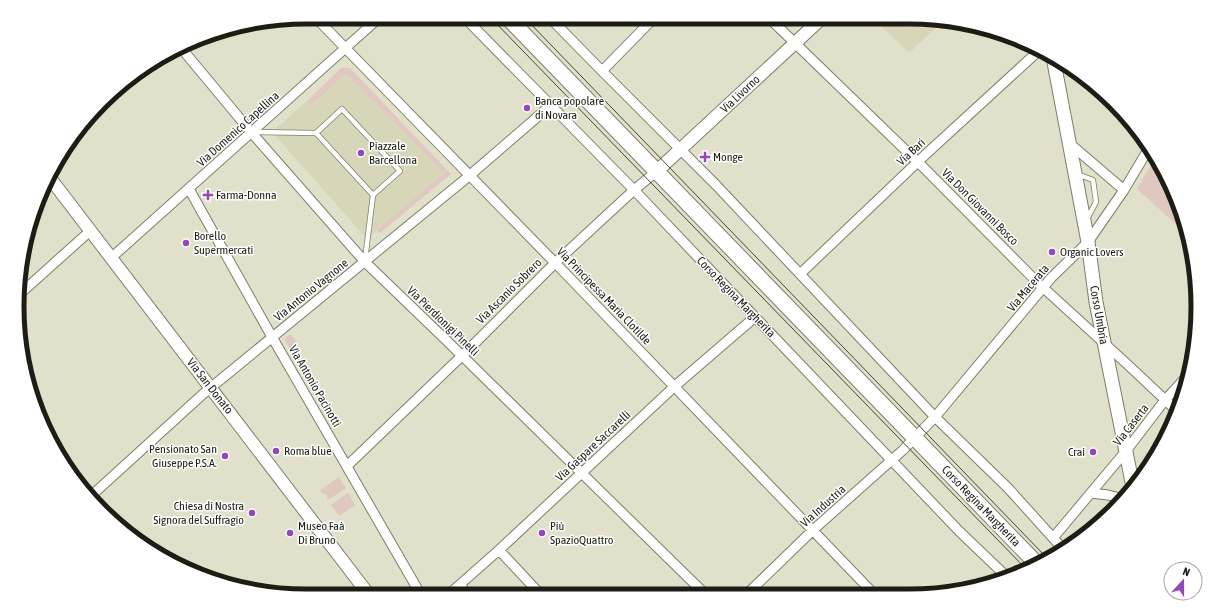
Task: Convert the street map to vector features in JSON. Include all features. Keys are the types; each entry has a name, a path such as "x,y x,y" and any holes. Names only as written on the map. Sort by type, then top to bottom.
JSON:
{"main road":[{"name":"Corso Regina Margherita","path":"514,24 1033,560"},
{"name":"Corso Umbria","path":"1054,65 1088,242 1096,302 1132,480"}],"street":[{"name":"Via Principessa Maria Clotilde","path":"322,24 675,386 869,589"},
{"name":"Via Domenico Capellina","path":"111,258 373,24"},
{"name":"Corso Regina Margherita","path":"471,24 634,190 1000,574"},
{"path":"556,24 602,72 681,149 935,417 1008,488 1060,545"},
{"path":"602,72 648,24"},
{"name":"Via Don Giovanni Bosco","path":"774,24 918,162 1043,288 1172,407"},
{"name":"Via Livorno","path":"657,171 815,24"},
{"name":"Via Pierdionigi Pinelli","path":"184,52 251,132 365,262 700,589"},
{"name":"Via Bari","path":"800,274 1035,54"},
{"name":"Via Antonio Vagnone","path":"94,493 211,388 469,176 550,106"},
{"path":"1069,143 1124,190"},
{"name":"Via Macerata","path":"915,437 935,417 1051,278 1088,242 1124,190 1146,154"},
{"name":"Via Ascanio Sobrero","path":"347,466 462,356 555,263 634,190 657,171"},
{"name":"Via San Donato","path":"53,182 364,589"},
{"name":"Via Antonio Pacinotti","path":"189,189 272,337 418,589"},
{"path":"25,289 90,231"},
{"name":"Via Gaspare Saccarelli","path":"455,589 675,386 755,317"},
{"name":"Via Caserta","path":"1053,538 1126,451 1165,400 1180,384"},
{"name":"Via Industria","path":"752,589 915,437"},
{"path":"1091,493 1117,497"},
{"path":"499,550 535,589"},
{"path":"461,584 463,589"}],"lane":[{"path":"251,132 316,133 342,109 400,171 373,195 365,262"},
{"path":"316,133 373,195"}],"shaded area":[{"path":"879,24 939,26 909,53"},
{"path":"341,68 350,68 451,174 380,233 377,230 444,173 346,74 311,106 307,101"},
{"name":"Piazzale Barcellona","path":"346,74 444,173 367,239 272,132 307,101 312,106"},
{"path":"1152,164 1169,198 1179,227 1137,189"},
{"path":"291,334 300,348 296,351 300,359 297,361 284,339"},
{"path":"339,477 346,488 328,500 325,493 323,494 320,490"},
{"path":"348,493 355,505 339,516 331,505"}],"tram line":[{"path":"497,24 1022,565"},
{"path":"531,24 1044,554"}],"place":[{"name":"Banca popolare di Novara","path":"527,108"},
{"name":"Piazzale Barcellona","path":"361,153"},
{"name":"Monge","path":"705,157"},
{"name":"Farma-Donna","path":"208,195"},
{"name":"Borello Supermercati","path":"186,243"},
{"name":"Organic Lovers","path":"1052,252"},
{"name":"Roma blue","path":"276,451"},
{"name":"Crai","path":"1093,452"},
{"name":"Pensionato San Giuseppe P.S.A.","path":"225,456"},
{"name":"Chiesa di Nostra Signora del Suffragio","path":"252,513"},
{"name":"Museo Faà Di Bruno","path":"290,533"},
{"name":"Più SpazioQuattro","path":"542,533"}]}
